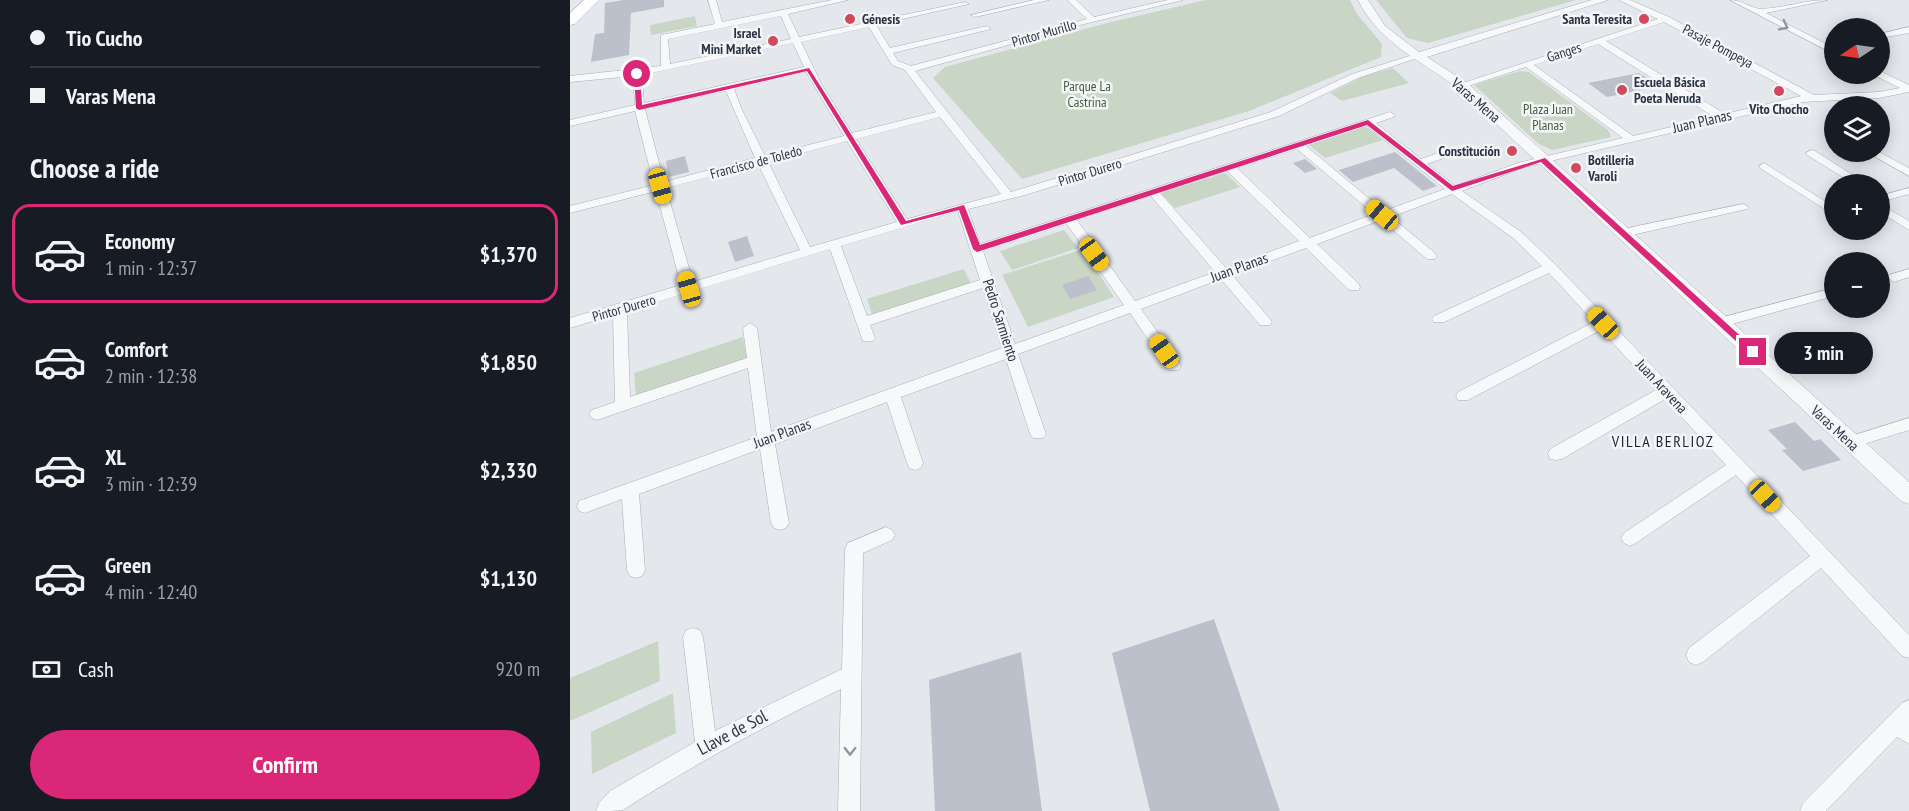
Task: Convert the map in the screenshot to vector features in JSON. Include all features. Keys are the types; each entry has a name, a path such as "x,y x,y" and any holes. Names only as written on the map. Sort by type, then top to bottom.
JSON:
{"main road":[{"path":"570,21 592,0"}],"street":[{"path":"713,0 719,25"},
{"path":"666,68 664,37 816,3 843,0"},
{"path":"975,15 1045,0"},
{"path":"1071,0 1093,20"},
{"path":"1141,0 1149,7"},
{"name":"Pintor Murillo","path":"910,69 1093,20 1179,0"},
{"name":"Varas Mena","path":"1363,0 1380,27 1416,57 1462,85 1909,495"},
{"name":"Pintor Durero","path":"570,323 620,314 689,289 807,253 962,207 1008,196 1263,118 1355,76 1603,0"},
{"name":"Pasaje Pompeya","path":"1623,0 1666,19 1810,97"},
{"path":"1734,0 1824,44"},
{"path":"1758,12 1824,0"},
{"path":"570,79 637,74 964,2 1001,46"},
{"path":"783,12 798,40 809,69 904,224"},
{"name":"Ganges","path":"1462,85 1666,19"},
{"path":"871,24 897,65 910,69 910,73 1008,196"},
{"path":"888,51 987,29"},
{"path":"1890,34 1909,30"},
{"path":"1600,40 1722,117"},
{"path":"1527,64 1629,138"},
{"path":"570,123 809,69"},
{"path":"637,74 639,108 689,289"},
{"path":"1890,80 1909,89"},
{"path":"729,87 737,110 807,253"},
{"name":"Juan Planas","path":"585,506 1452,189 1542,159 1810,97 1879,95 1909,89"},
{"name":"Francisco de Toledo","path":"570,210 942,113"},
{"path":"977,249 1390,115"},
{"name":"Juan Aravena","path":"1368,122 1452,189 1524,241 1551,267 1909,649"},
{"path":"1299,145 1431,256"},
{"path":"1420,162 1448,153"},
{"path":"1811,153 1846,174"},
{"path":"1890,162 1909,173"},
{"path":"1764,166 1824,205"},
{"path":"1229,167 1354,287"},
{"path":"1890,201 1909,191"},
{"path":"1153,192 1265,322"},
{"name":"Pedro Sarmiento","path":"962,207 1038,434"},
{"path":"1623,233 1743,207"},
{"path":"1890,211 1909,225"},
{"path":"1070,219 1174,366"},
{"path":"835,245 868,338"},
{"path":"1439,319 1551,267"},
{"path":"1894,278 1909,273"},
{"path":"863,322 988,282"},
{"path":"1721,322 1824,295"},
{"path":"620,314 623,405"},
{"path":"1463,396 1603,323"},
{"path":"750,328 765,440 780,523"},
{"path":"597,414 754,361"},
{"path":"1556,454 1666,391"},
{"path":"892,393 915,463"},
{"path":"1851,442 1909,424"},
{"path":"1630,538 1737,466"},
{"path":"630,489 636,570"},
{"path":"849,811 854,549 886,535"},
{"path":"1696,655 1822,557"},
{"path":"693,637 706,746"},
{"name":"Llave de Sol","path":"612,805 706,746 753,720 852,683"},
{"path":"1811,811 1905,722"}],"green space":[{"name":"Parque La Castrina","path":"1206,0 1350,0 1357,14 1382,44 1381,57 1249,111 1022,179 933,78 945,67 1107,23"},
{"path":"1376,0 1576,0 1428,43 1407,38"},
{"path":"695,16 697,26 651,35 650,25"},
{"path":"1393,68 1409,83 1342,101 1330,93 1364,76"},
{"name":"Plaza Juan Planas","path":"1520,71 1529,72 1608,130 1611,137 1552,150 1539,144 1474,85"},
{"path":"1365,126 1383,140 1325,158 1308,144"},
{"path":"1225,173 1240,187 1175,208 1161,193"},
{"path":"1064,230 1078,248 1012,270 1000,251"},
{"path":"1083,249 1114,297 1028,327 1002,275"},
{"path":"964,269 971,284 872,315 867,299"},
{"path":"743,337 747,360 636,397 634,373"},
{"path":"658,641 660,681 570,721 570,678"},
{"path":"673,693 676,733 592,774 591,732"}],"building":[{"path":"624,0 664,0 664,7 631,13 629,55 591,62 595,34 604,33 605,3"},
{"path":"1639,73 1660,86 1607,97 1588,83"},
{"path":"1395,152 1437,186 1423,191 1394,168 1353,182 1339,170"},
{"path":"685,156 689,172 669,177 666,161"},
{"path":"1305,159 1317,169 1305,173 1293,163"},
{"path":"747,236 754,256 735,262 728,242"},
{"path":"1088,276 1097,290 1070,299 1062,285"},
{"path":"1795,422 1814,441 1820,439 1841,460 1803,471 1782,450 1787,449 1768,430"},
{"path":"1214,619 1280,811 1150,811 1112,653"},
{"path":"1021,652 1042,811 935,811 929,680"}],"place":[{"name":"Génesis","path":"850,19"},
{"name":"Santa Teresita","path":"1644,19"},
{"name":"Israel Mini Market","path":"773,41"},
{"name":"Escuela Básica Poeta Neruda","path":"1622,90"},
{"name":"Vito Chocho","path":"1779,91"},
{"name":"Constitución","path":"1512,151"},
{"name":"Botilleria Varoli","path":"1576,168"}],"district":[{"name":"VILLA BERLIOZ","path":"1663,441"}],"route":[{"path":"637,74 639,108 809,69 904,224 962,207 977,249 1368,122 1448,183 1452,189 1542,159 1753,352"}]}
